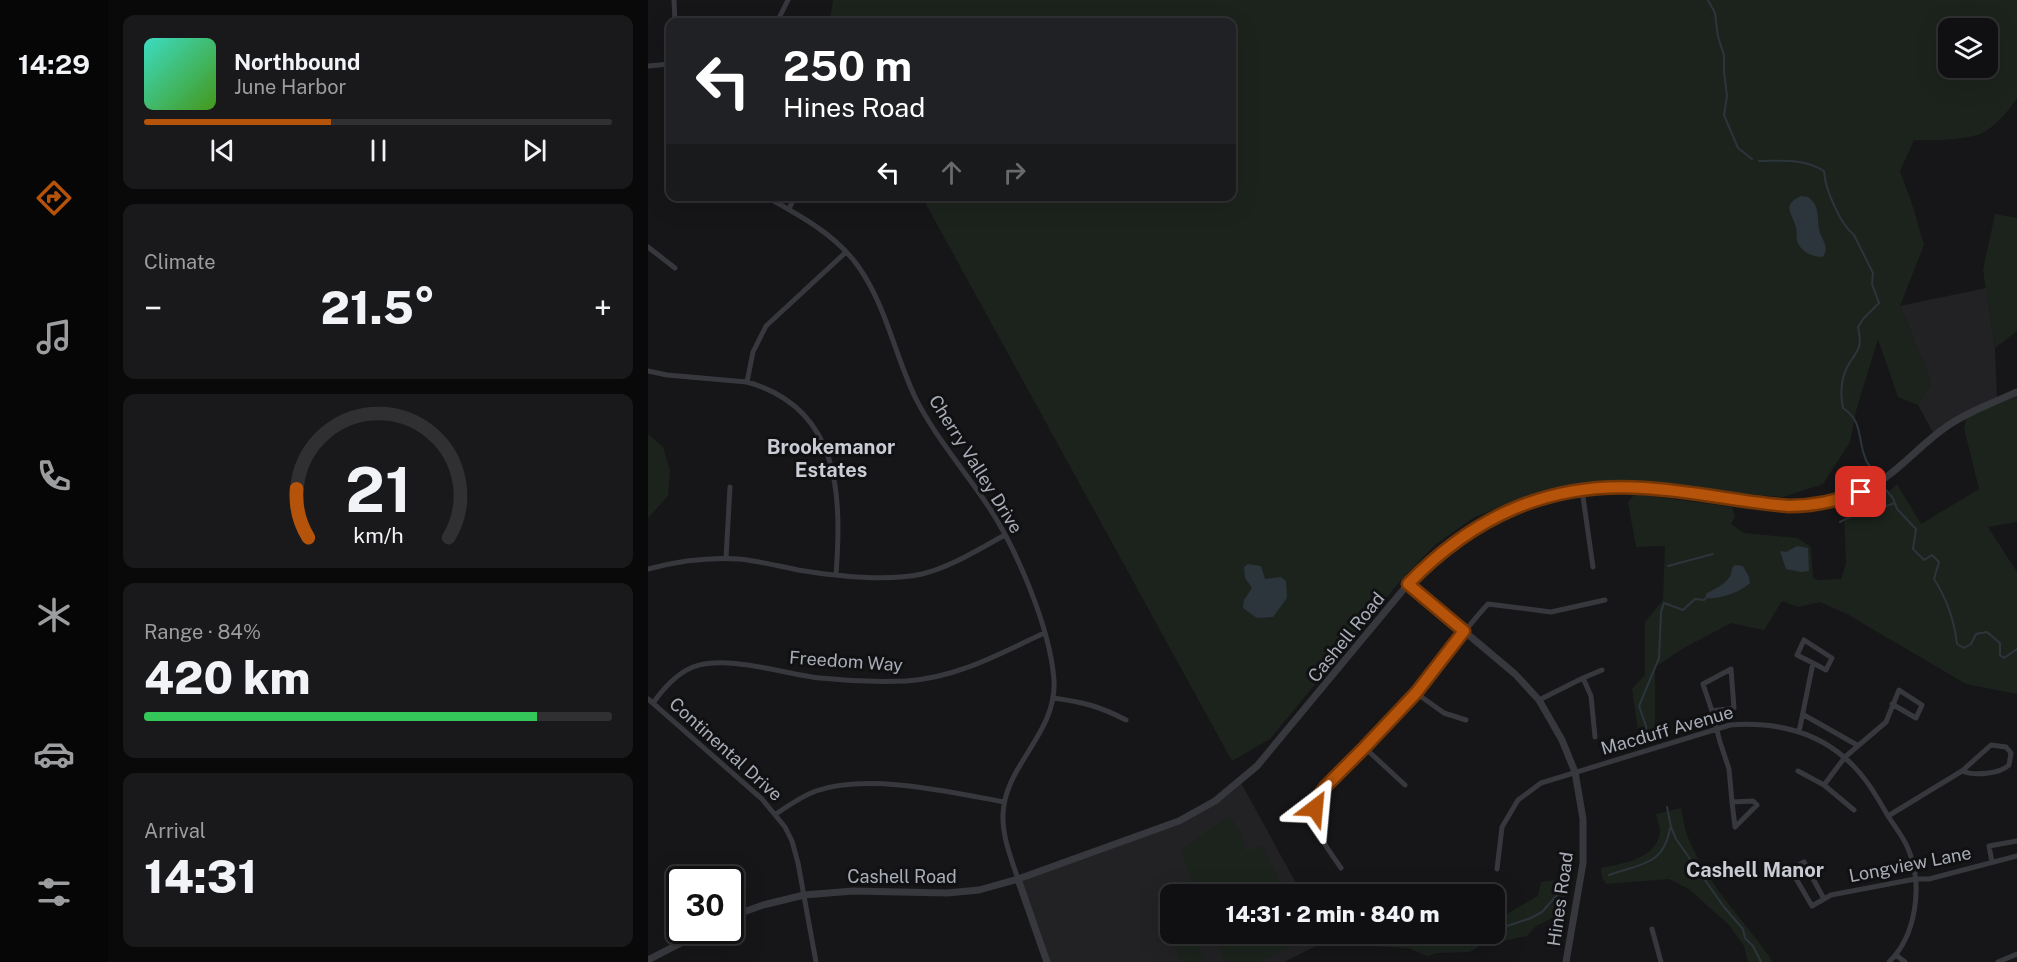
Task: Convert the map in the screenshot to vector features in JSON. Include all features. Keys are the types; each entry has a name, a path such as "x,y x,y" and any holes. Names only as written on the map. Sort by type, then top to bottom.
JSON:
{"street":[{"path":"674,0 675,18"},
{"path":"779,18 788,0"},
{"path":"648,66 666,64"},
{"name":"Cherry Valley Drive","path":"774,201 826,233 857,265 875,294 909,382 927,418 984,500 1005,535 1027,581 1053,670 1053,698 1045,726 1015,776 1004,802 1004,832 1047,962"},
{"path":"789,209 793,201"},
{"path":"648,247 675,268"},
{"path":"747,382 753,352 766,326 846,252"},
{"path":"648,370 667,375 747,382 777,392 793,403 811,422 824,442 839,507 836,574"},
{"name":"Cashell Road","path":"744,912 804,895 853,891 947,893 979,890 1018,879 1179,821 1223,795 1257,766 1408,584 1432,559 1469,532 1525,504 1550,495 1620,486 1789,506 1809,506 1842,499 1861,492 1886,477 1946,427 1967,414 2017,392"},
{"path":"726,558 730,488"},
{"path":"1582,490 1593,567"},
{"path":"648,569 680,562 726,558 836,574 892,577 923,573 952,562 1005,535"},
{"name":"Hines Road","path":"1408,584 1515,674 1539,700 1562,740 1575,772 1583,819 1583,863 1566,962"},
{"path":"1341,868 1318,833 1315,808 1318,797 1416,693 1488,604 1551,612 1605,600"},
{"name":"Freedom Way","path":"650,701 678,675 694,667 714,662 732,662 822,678 908,681 971,667 1044,633"},
{"path":"1804,640 1832,658 1826,670 1813,663 1797,655 1804,640"},
{"path":"1799,732 1813,663"},
{"path":"1712,711 1734,708 1731,669 1703,684 1729,769 1732,802 1735,827 1757,805 1753,801 1732,802"},
{"path":"1539,700 1602,670"},
{"path":"1583,678 1591,696 1595,737"},
{"path":"1824,785 1845,757 1886,722 1892,704 1899,690 1922,705 1916,718 1892,704"},
{"path":"1416,693 1444,713 1466,720"},
{"path":"1053,698 1086,702 1126,720"},
{"name":"Continental Drive","path":"650,701 744,782 776,814 792,841 816,962"},
{"path":"1804,715 1857,745"},
{"name":"Macduff Avenue","path":"1497,869 1502,827 1518,800 1541,783 1716,728 1751,723 1799,732 1825,744 1845,757 1862,775 1909,851 1916,897 1912,920 1896,956 1889,962"},
{"path":"1888,816 1962,771 1991,745 2006,747 2011,753 2009,765 2002,770 1971,774 1962,771"},
{"path":"1365,747 1405,784"},
{"path":"1797,771 1824,785 1854,810"},
{"path":"776,814 813,792 856,784 918,787 1004,802"},
{"name":"Longview Lane","path":"1992,862 1989,846 2017,841"},
{"name":"Longview Lane","path":"1824,898 1804,862 1791,870 1812,906 1831,895 1915,879 1929,879 2017,856"},
{"path":"1652,929 1661,962"},
{"path":"648,960 679,944"},
{"path":"1896,956 1905,962"},
{"path":"1998,962 2015,957"}],"shaded area":[{"path":"833,0 2017,0 2017,98 1998,121 1978,135 1950,139 1914,140 1900,171 1924,245 1900,306 1931,382 1918,405 1898,397 1878,339 1856,411 1850,442 1823,484 1783,497 1720,492 1645,482 1589,485 1552,491 1512,502 1473,518 1435,545 1401,580 1270,739 1232,761 924,201 1236,201 1236,18 831,18"},
{"path":"1801,196 1812,200 1816,208 1819,229 1826,249 1823,257 1807,253 1797,241 1790,206 1795,199"},
{"path":"1995,214 2017,218 2017,331 1995,348 1983,270"},
{"path":"1986,288 1995,348 1997,401 1935,436 1918,405 1931,382 1900,306"},
{"path":"2017,392 2017,522 1988,527 2017,572 2017,694 1966,684 1847,614 1820,602 1798,607 1782,601 1764,630 1731,623 1682,649 1655,667 1655,733 1640,744 1632,689 1645,675 1645,622 1663,600 1665,546 1636,547 1628,502 1635,494 1732,507 1735,516 1731,524 1744,533 1797,538 1811,547 1813,578 1841,579 1846,564 1844,510 1873,502 1897,484 1921,524 1979,489 1964,428 1967,414"},
{"path":"648,434 663,447 670,471 668,496 648,518"},
{"path":"1797,546 1808,548 1809,571 1786,569 1780,551 1786,552"},
{"path":"1248,564 1261,566 1265,579 1281,577 1286,581 1287,598 1273,617 1257,618 1243,608 1244,600 1252,588 1245,578 1244,567"},
{"path":"1735,565 1743,566 1750,583 1729,595 1706,598 1706,594 1727,581"},
{"path":"1240,781 1297,884 1160,884 1160,944 1320,944 1284,962 1047,962 1018,879 1179,821"},
{"path":"1681,808 1687,835 1703,868 1772,962 1748,962 1744,946 1729,925 1689,889 1669,879 1606,884 1601,868 1628,862 1645,855 1657,842 1660,833 1656,814"},
{"path":"1229,816 1240,830 1246,852 1262,845 1281,884 1188,884 1187,882 1191,880 1181,850"},
{"path":"1565,879 1564,912 1536,926 1527,936 1505,941 1505,915 1538,896 1541,882"},
{"path":"1174,944 1198,944 1205,962 1180,962"},
{"path":"1217,944 1295,944 1259,962 1226,962"},
{"path":"1335,944 1489,944 1479,946 1470,952 1438,953 1427,956 1408,948"}],"waterway":[{"path":"1708,0 1715,13 1718,37 1724,55 1727,96 1724,115 1738,148 1752,159"},
{"path":"1759,161 1801,162 1824,171 1834,206 1854,235 1873,273 1872,284 1879,303 1858,327 1859,346 1847,367 1843,379 1842,396 1843,408 1850,413 1857,425 1863,453 1874,472"},
{"path":"1886,490 1893,498 1897,509 1916,529 1913,549 1924,560 1932,555 1939,562 1934,579 1949,610 1957,644 1964,648 1971,644 1976,634 1987,632 2000,643 2000,655 2004,658 2017,649"},
{"path":"1840,522 1873,506 1880,508 1895,503"},
{"path":"1668,566 1713,554"},
{"path":"1646,733 1639,706 1659,658 1661,612 1664,603 1683,610 1695,599 1704,600 1706,598"},
{"path":"1667,807 1676,839 1724,907 1743,929 1745,938 1753,946 1761,962"},
{"path":"1609,875 1648,862 1656,857 1667,840 1670,828"},
{"path":"1505,928 1542,912 1557,895"}],"district":[{"name":"Brookemanor Estates","path":"831,458"},
{"name":"Cashell Manor","path":"1755,870"}],"route":[{"path":"1315,808 1318,797 1326,786 1416,693 1464,631 1408,584 1432,559 1493,518 1550,495 1620,486 1789,506 1809,506 1842,499 1861,492"}]}
